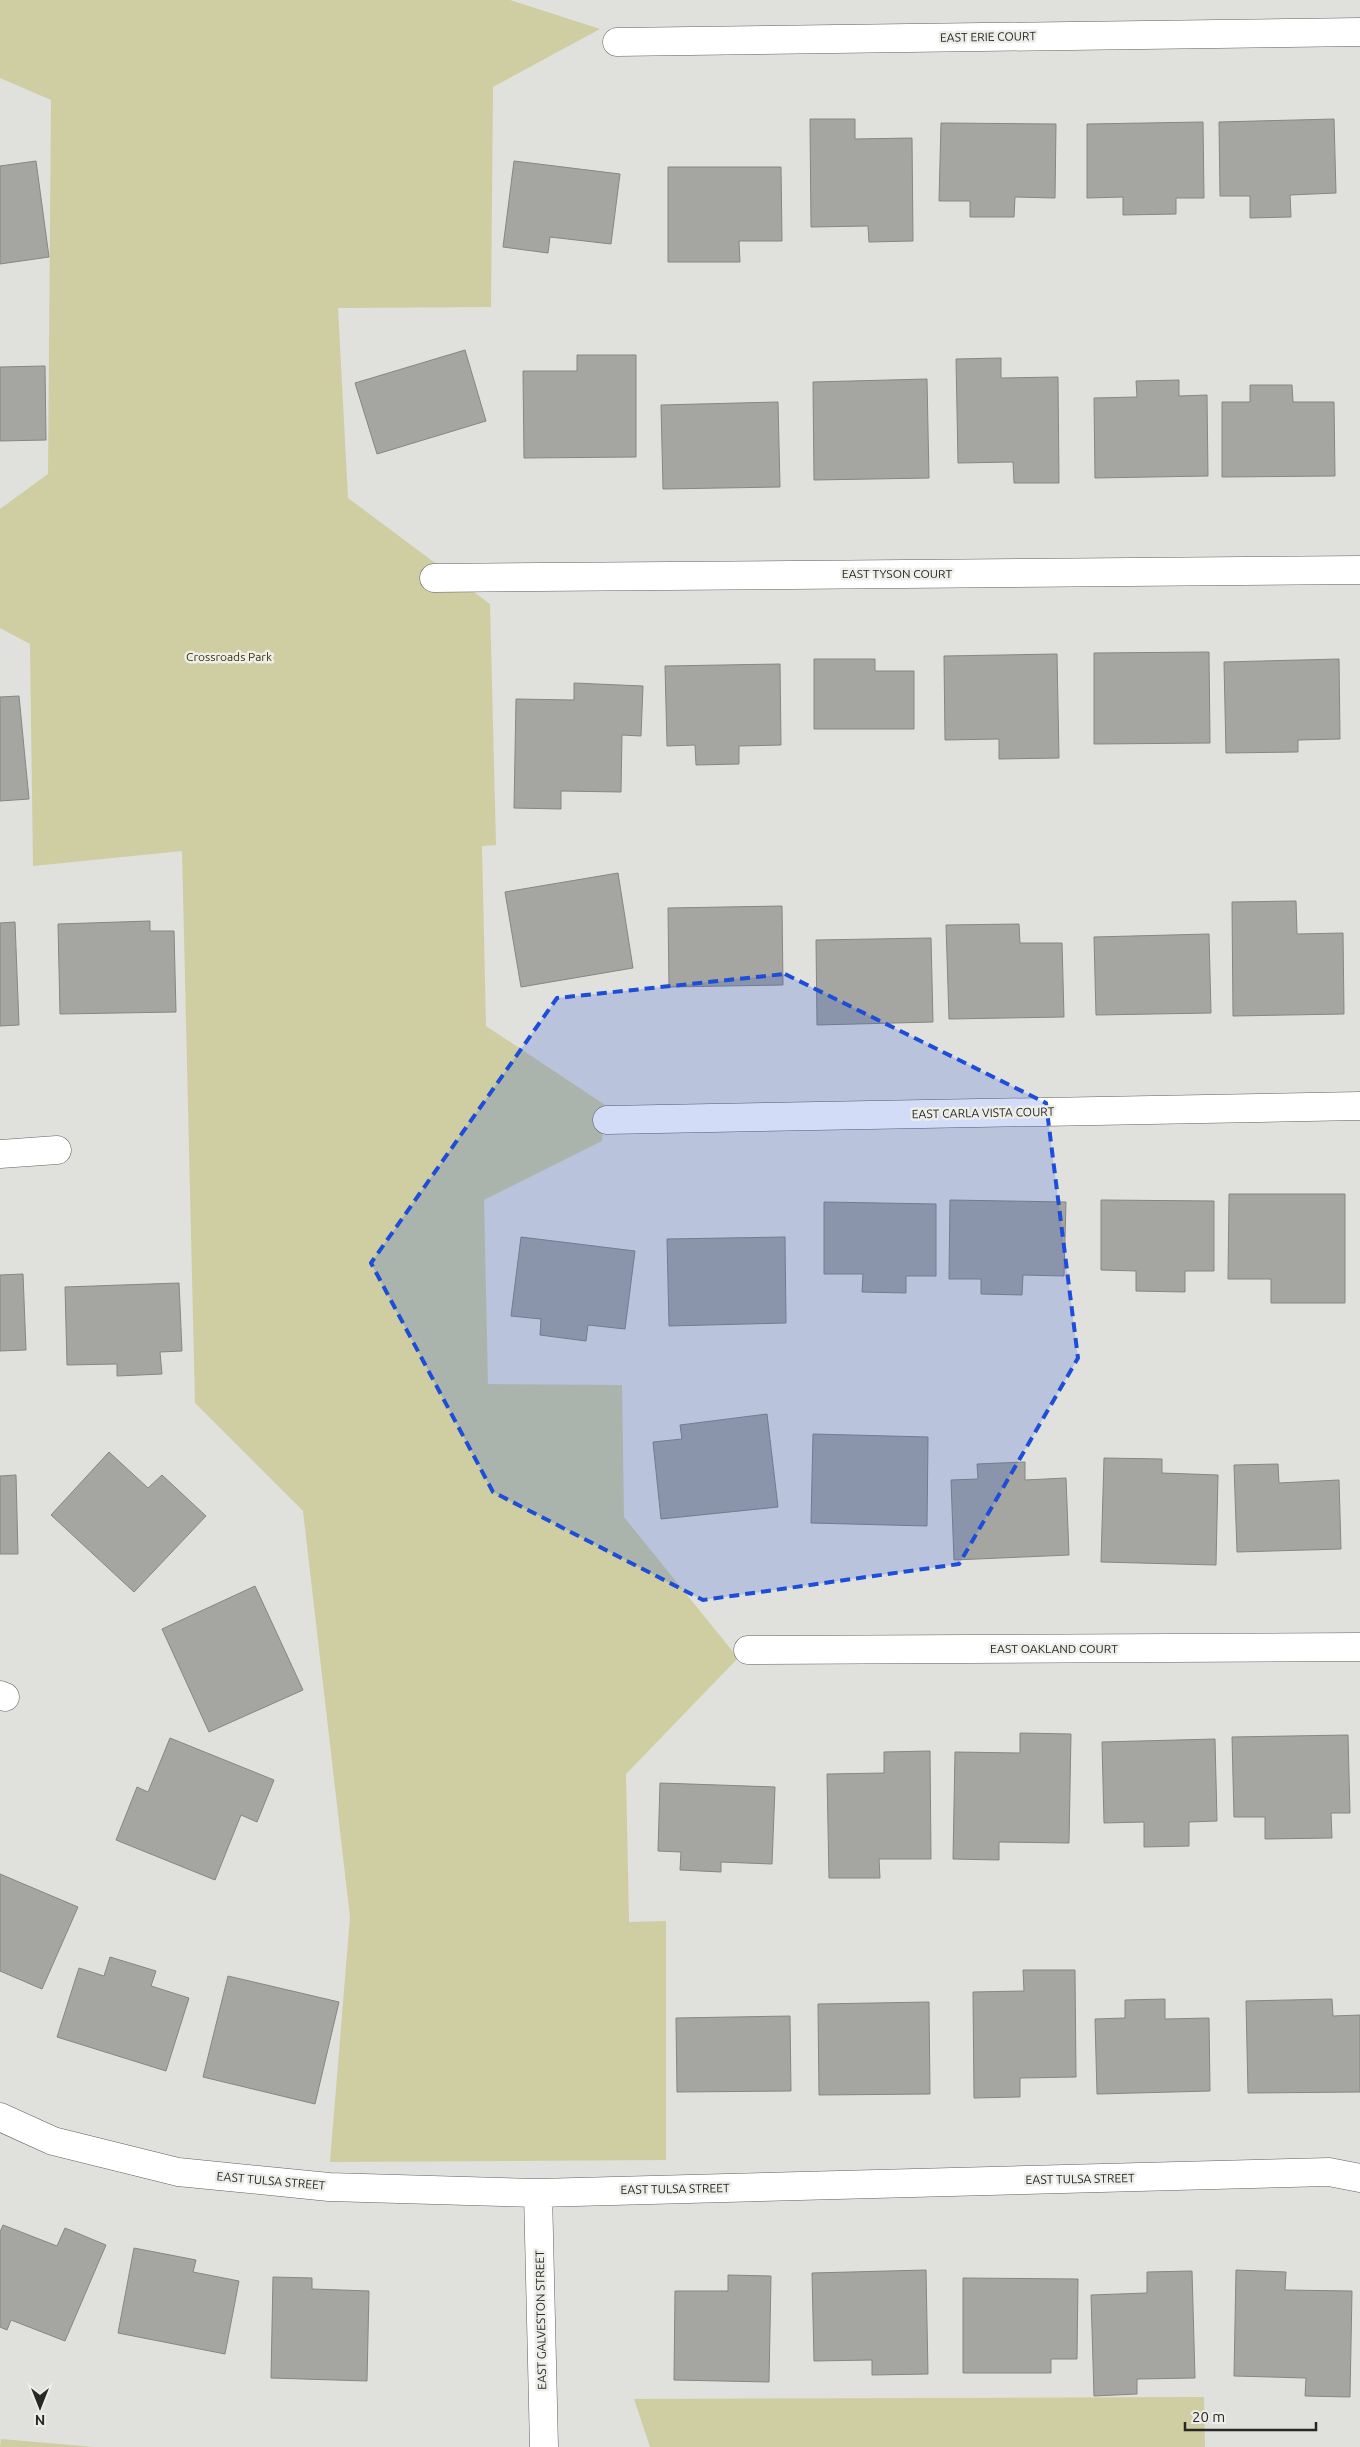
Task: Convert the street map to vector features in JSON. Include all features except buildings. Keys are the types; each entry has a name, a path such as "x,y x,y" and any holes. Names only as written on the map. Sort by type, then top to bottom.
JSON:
{"street":[{"name":"EAST ERIE COURT","path":"617,42 1360,32"},
{"name":"EAST TYSON COURT","path":"434,578 1360,570"},
{"name":"EAST CARLA VISTA COURT","path":"607,1120 1360,1106"},
{"path":"0,1154 57,1150"},
{"name":"EAST OAKLAND COURT","path":"748,1650 1360,1647"},
{"name":"EAST TULSA STREET","path":"0,2117 52,2141 178,2172 329,2187 538,2192 1329,2172 1360,2178"},
{"name":"EAST GALVESTON STREET","path":"538,2192 544,2447"}],"highlighted area":[{"path":"785,974 1046,1103 1078,1358 959,1564 703,1600 493,1492 371,1263 557,998"}],"green space":[{"name":"Crossroads Park","path":"0,0 510,0 600,29 493,87 491,307 338,308 348,498 490,604 496,845 482,846 486,1026 605,1105 602,1141 484,1200 488,1384 622,1385 624,1517 738,1658 626,1774 629,1922 666,1921 666,2160 330,2162 350,1917 303,1511 195,1403 182,851 33,866 30,644 0,628 0,509 48,474 51,100 0,78"},
{"path":"1204,2397 1205,2447 650,2447 634,2399"},
{"path":"1,2439 94,2447 0,2447"}]}
